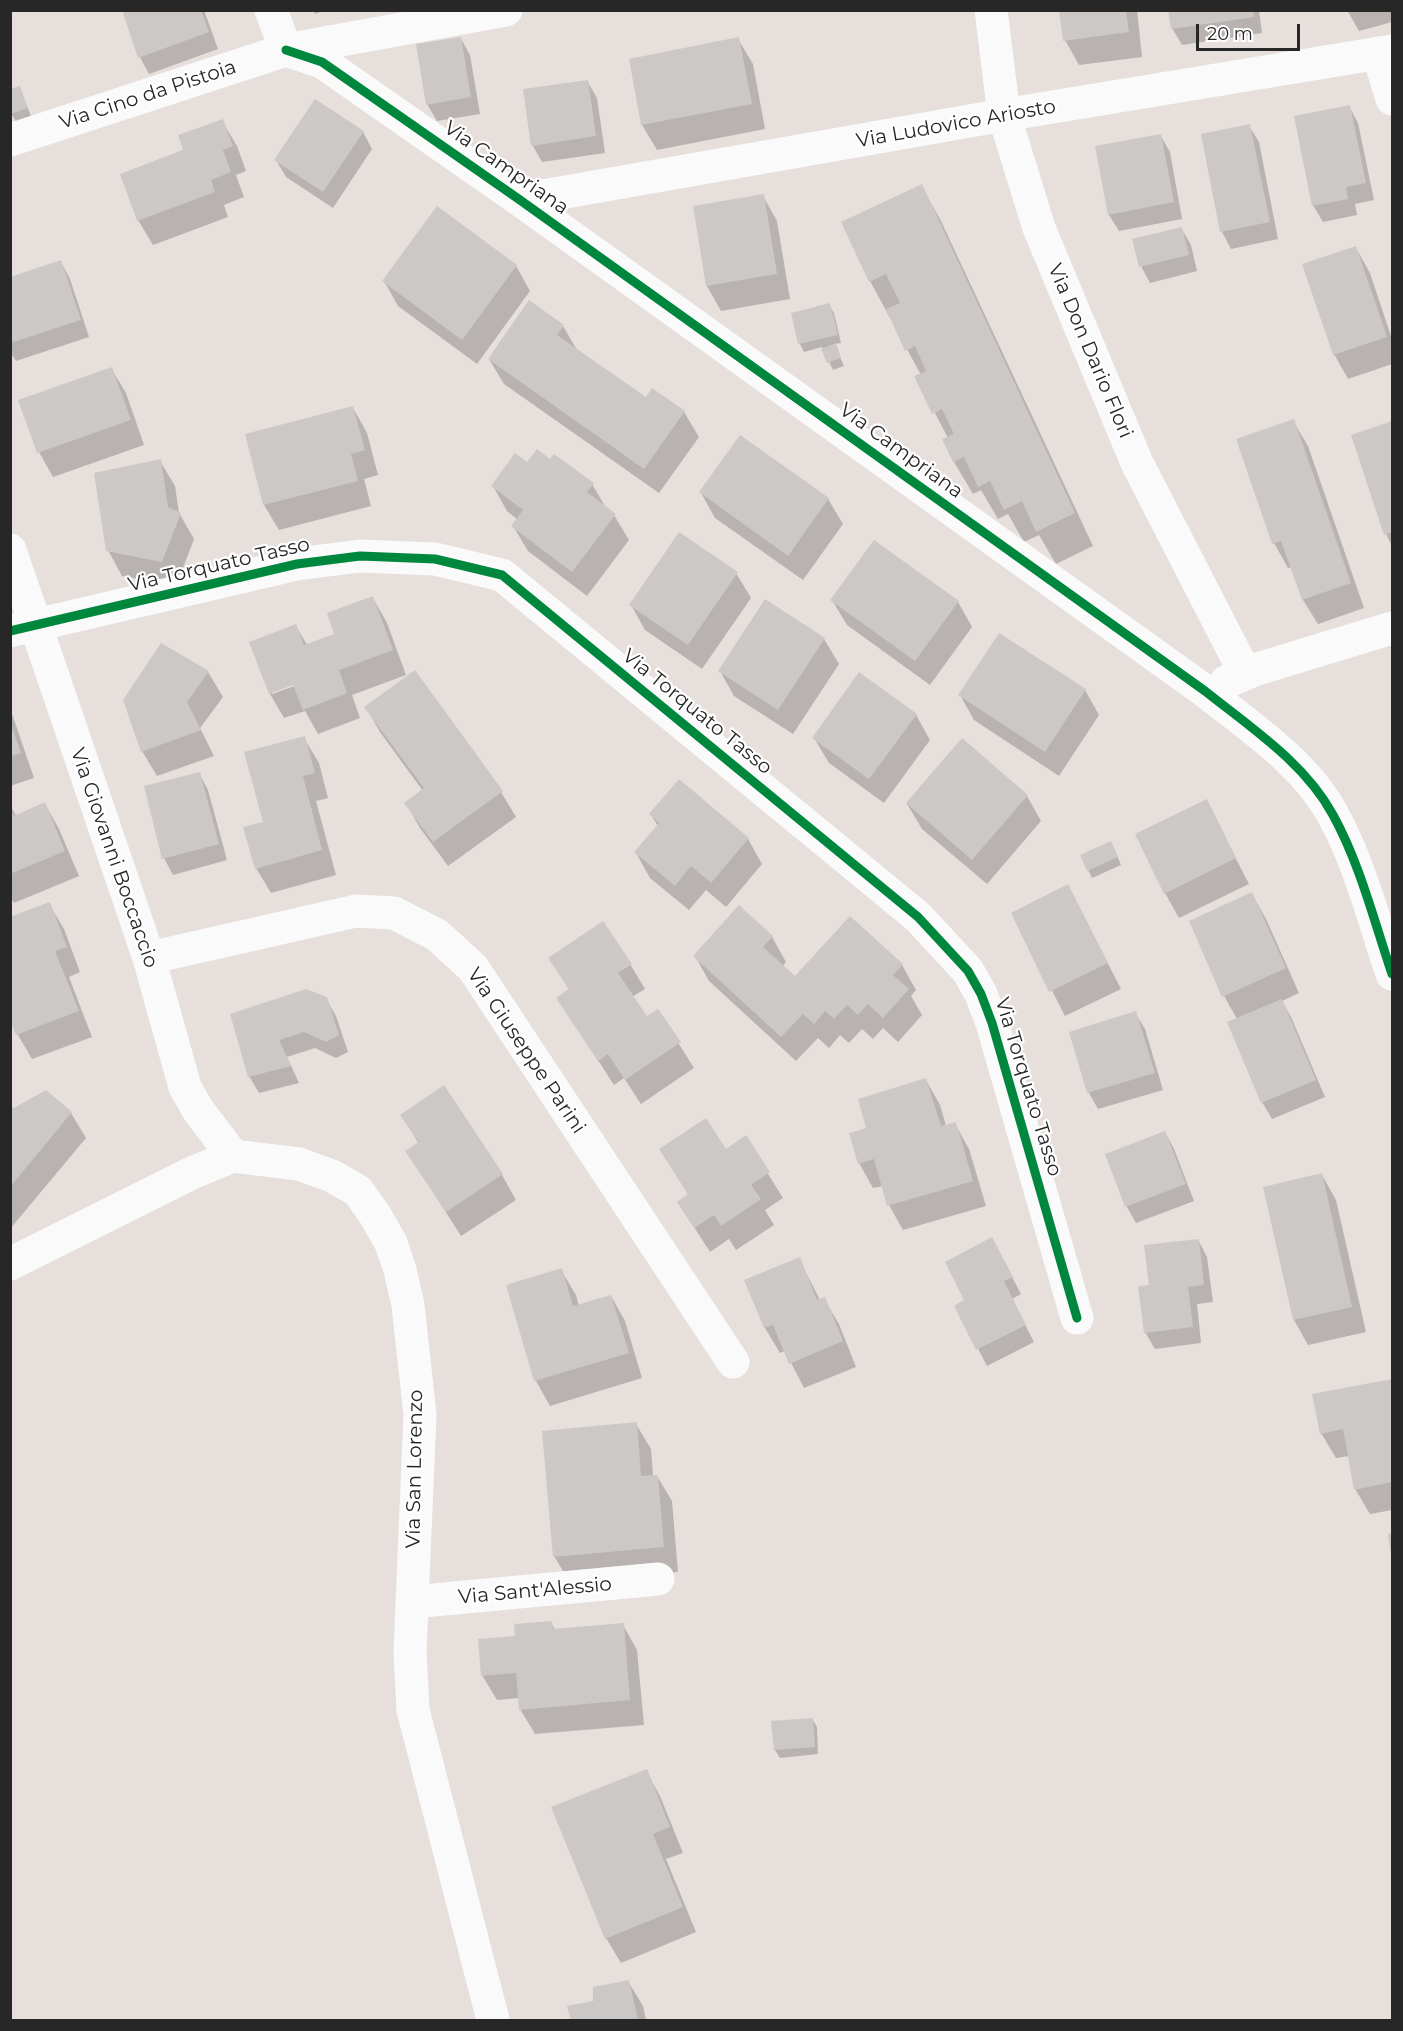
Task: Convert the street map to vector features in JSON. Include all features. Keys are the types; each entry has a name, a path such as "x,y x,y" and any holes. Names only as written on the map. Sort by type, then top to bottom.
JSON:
{"street":[{"path":"271,10 286,50"},
{"name":"Via Cino da Pistoia","path":"10,140 286,50 506,10"},
{"name":"Via Don Dario Flori","path":"991,10 1004,115 1039,228 1133,453 1245,673"},
{"name":"Via Campriana","path":"286,50 322,62 520,200 1205,691 1280,752 1308,780 1333,813 1351,853 1392,974"},
{"path":"1385,52 1392,99"},
{"name":"Via Ludovico Ariosto","path":"520,200 1004,115 1385,52"},
{"name":"Via Giovanni Boccaccio","path":"10,550 23,628 149,958 185,1087 203,1117 233,1156"},
{"name":"Via Torquato Tasso","path":"23,628 297,564 360,555 435,559 502,575 918,917 968,971 981,994 992,1023 1077,1318"},
{"path":"1205,691 1245,673 1392,628"},
{"name":"Via Giuseppe Parini","path":"149,958 356,910 394,913 437,934 473,968 732,1362"},
{"name":"Via San Lorenzo","path":"10,1264 194,1172 233,1156 299,1164 332,1176 358,1191 375,1215 391,1243 408,1305 420,1415 410,1651 413,1710 493,2020"},
{"name":"Via Sant'Alessio","path":"412,1602 658,1579"}],"building":[{"path":"122,10 201,10 209,32 138,58"},
{"path":"1059,10 1126,10 1129,32 1063,41"},
{"path":"1168,10 1253,10 1254,17 1171,29"},
{"path":"461,37 471,97 426,105 416,44"},
{"path":"739,37 752,104 641,125 629,59"},
{"path":"588,80 596,136 531,146 523,89"},
{"path":"20,86 28,108 10,114 10,89"},
{"path":"315,99 364,131 323,192 274,160"},
{"path":"1350,105 1366,183 1346,187 1348,199 1312,206 1294,116"},
{"path":"223,119 233,146 223,150 231,172 211,180 215,192 137,221 120,174 183,150 178,135"},
{"path":"1250,124 1270,222 1220,232 1201,134"},
{"path":"1161,134 1174,202 1108,215 1095,146"},
{"path":"922,184 1075,513 1036,532 1022,501 1004,510 990,481 978,487 964,457 953,462 942,439 954,434 942,409 932,414 914,376 926,371 915,346 905,351 886,309 900,303 886,274 869,282 841,222"},
{"path":"764,194 777,274 706,286 693,206"},
{"path":"437,206 517,265 462,340 382,281"},
{"path":"1182,227 1189,255 1139,267 1132,239"},
{"path":"1356,246 1387,337 1333,355 1302,264"},
{"path":"61,260 81,320 10,343 10,277"},
{"path":"529,300 564,325 557,335 646,397 652,388 685,411 644,469 488,359"},
{"path":"830,303 838,335 798,344 791,313"},
{"path":"836,343 841,358 827,363 821,349"},
{"path":"112,367 131,420 37,453 18,400"},
{"path":"353,406 365,450 351,454 358,481 263,505 245,434"},
{"path":"1294,419 1351,583 1302,600 1281,541 1272,544 1236,439"},
{"path":"1392,421 1392,532 1384,535 1351,435"},
{"path":"740,435 829,498 788,556 699,492"},
{"path":"537,449 550,459 554,454 594,483 587,492 616,514 572,572 511,526 523,510 491,486 515,453 527,462"},
{"path":"161,459 168,507 181,513 162,562 106,551 94,473"},
{"path":"679,532 738,572 688,645 629,605"},
{"path":"874,540 959,601 915,661 830,600"},
{"path":"373,596 393,650 339,670 347,693 303,710 293,685 269,694 249,642 296,624 304,645 334,634 327,613"},
{"path":"765,599 825,638 778,710 718,671"},
{"path":"999,633 1086,689 1045,752 958,695"},
{"path":"161,643 209,671 187,702 201,730 141,752 123,700"},
{"path":"415,670 503,791 433,842 404,803 424,788 364,707"},
{"path":"859,672 917,714 869,779 812,738"},
{"path":"10,722 21,753 10,756"},
{"path":"305,736 315,773 303,776 322,850 255,869 243,827 263,822 244,752"},
{"path":"962,738 1028,795 972,860 906,803"},
{"path":"200,772 219,844 162,859 144,786"},
{"path":"679,779 749,838 711,883 691,866 675,886 634,852 659,823 649,814"},
{"path":"1207,799 1236,858 1164,894 1135,834"},
{"path":"45,802 65,851 10,874 10,808 14,816"},
{"path":"1111,841 1118,857 1087,871 1080,855"},
{"path":"1068,884 1108,963 1049,992 1011,913"},
{"path":"1252,892 1286,968 1222,997 1189,921"},
{"path":"50,902 67,947 55,951 79,1011 16,1035 10,1020 10,917"},
{"path":"739,905 773,936 763,947 795,976 850,916 903,964 893,975 909,989 883,1018 868,1004 858,1015 847,1005 834,1019 825,1011 814,1024 803,1014 781,1037 693,956"},
{"path":"603,921 632,964 618,973 647,1016 658,1009 681,1042 625,1080 608,1054 598,1061 556,998 569,989 548,958"},
{"path":"306,989 327,997 339,1035 326,1042 304,1032 279,1040 291,1066 248,1077 230,1014"},
{"path":"1282,999 1316,1080 1261,1103 1227,1022"},
{"path":"1136,1011 1155,1073 1087,1093 1069,1032"},
{"path":"926,1078 941,1126 956,1122 973,1181 887,1206 874,1159 858,1164 849,1133 866,1128 858,1099"},
{"path":"444,1085 503,1174 446,1212 405,1151 419,1142 400,1115"},
{"path":"46,1090 72,1112 10,1187 10,1106 14,1108"},
{"path":"706,1118 726,1149 746,1135 770,1172 751,1185 761,1199 721,1226 714,1215 694,1228 677,1202 688,1194 659,1149"},
{"path":"1165,1131 1186,1184 1125,1207 1105,1154"},
{"path":"1322,1173 1352,1307 1293,1320 1263,1187"},
{"path":"992,1237 1013,1277 1004,1281 1026,1325 976,1350 954,1306 964,1300 945,1262"},
{"path":"1199,1239 1204,1285 1188,1287 1193,1327 1144,1333 1138,1286 1149,1285 1144,1245"},
{"path":"800,1257 817,1300 825,1297 843,1341 789,1364 773,1325 764,1328 744,1280"},
{"path":"562,1268 573,1306 611,1295 629,1353 534,1381 506,1285"},
{"path":"1392,1379 1392,1482 1354,1490 1343,1429 1320,1434 1312,1394"},
{"path":"637,1422 641,1476 658,1475 664,1547 553,1557 542,1431"},
{"path":"1392,1533 1392,1555 1391,1555 1388,1534"},
{"path":"552,1621 553,1629 624,1623 630,1700 519,1710 516,1673 481,1676 478,1639 515,1636 514,1624"},
{"path":"813,1718 815,1747 774,1750 771,1721"},
{"path":"647,1769 670,1827 653,1834 683,1907 605,1939 551,1807"},
{"path":"629,1980 638,2020 571,2020 567,2006 593,2001 593,1987"}],"cycle path":[{"path":"286,50 322,62 520,200 1205,691 1258,732 1308,779 1333,815 1359,873 1392,974"},
{"path":"10,631 297,564 360,556 435,559 502,575 918,917 968,971 981,994 992,1023 1077,1318"}]}
